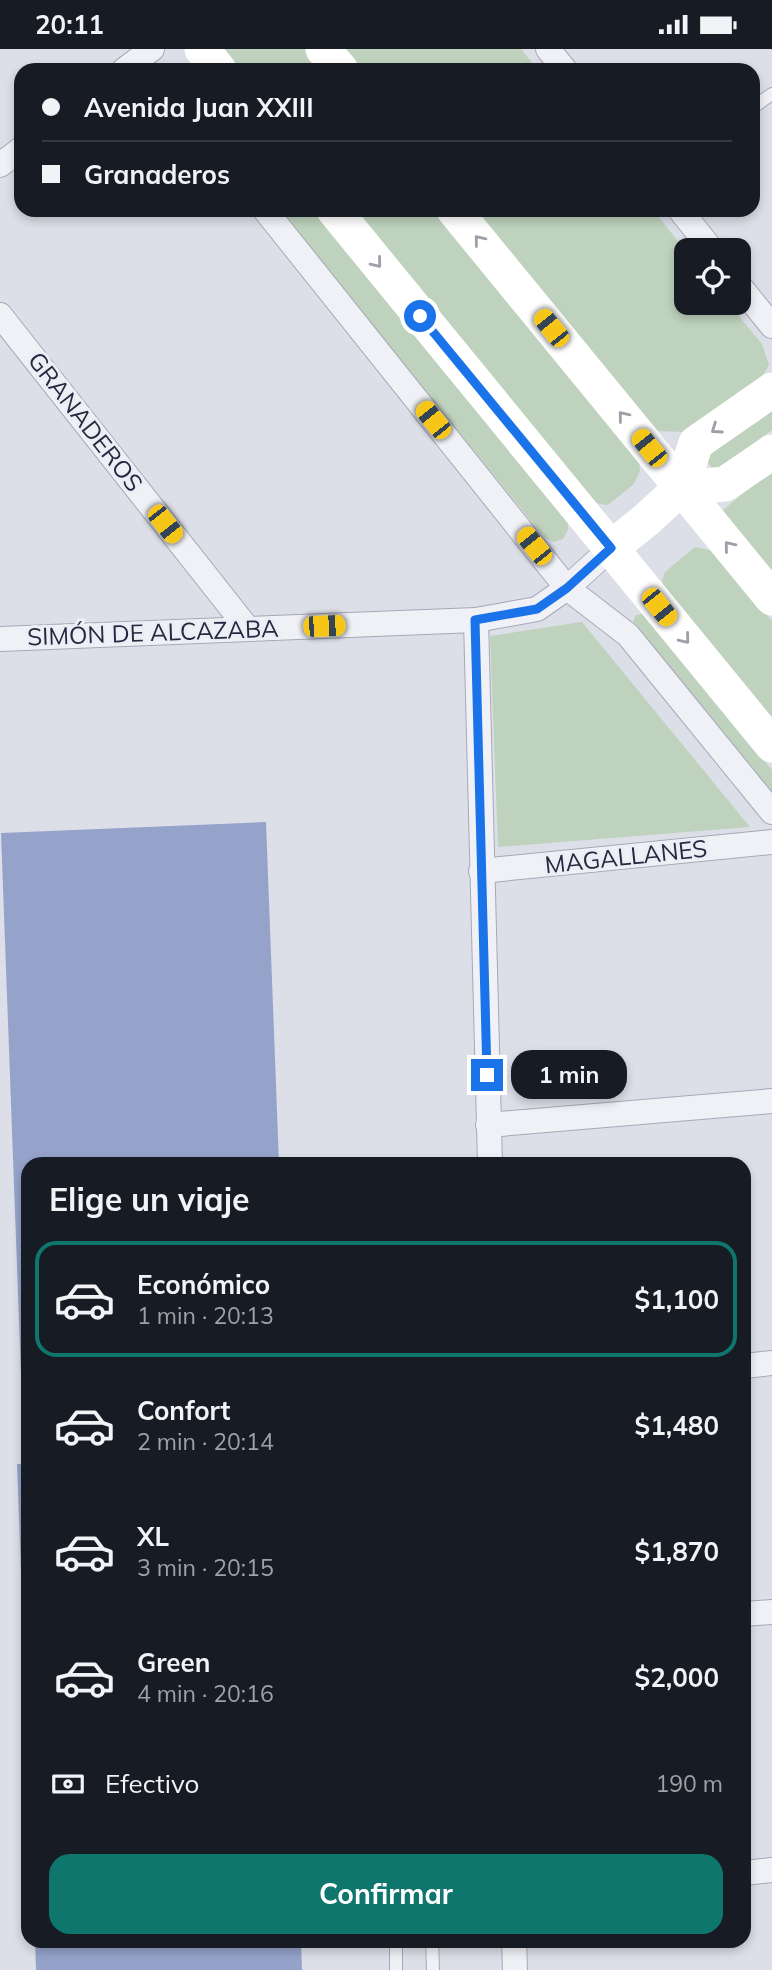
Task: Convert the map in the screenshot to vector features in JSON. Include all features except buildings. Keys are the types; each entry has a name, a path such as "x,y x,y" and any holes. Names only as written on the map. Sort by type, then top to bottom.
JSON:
{"street":[{"path":"202,49 213,63"},
{"path":"323,49 335,63"},
{"path":"548,49 559,63"},
{"path":"0,165 14,154"},
{"path":"271,217 567,588 628,635 772,812"},
{"path":"340,217 772,745"},
{"path":"460,217 772,598"},
{"path":"686,217 702,238"},
{"path":"751,300 772,327"},
{"name":"GRANADEROS","path":"0,315 248,629"},
{"name":"SIMÓN DE ALCAZABA","path":"0,639 475,620 537,609 567,588 681,488 696,443 772,390"},
{"path":"681,488 725,484 772,452"},
{"path":"475,620 489,1157"},
{"name":"MAGALLANES","path":"481,871 772,842"},
{"path":"488,1125 772,1101"},
{"path":"751,1365 772,1363"},
{"path":"751,1614 772,1612"},
{"path":"751,1872 772,1870"},
{"path":"514,1948 515,1970"}],"lane":[{"path":"396,1948 396,1970"},
{"path":"432,1948 433,1970"}],"green space":[{"path":"224,49 305,49 316,63 232,63"},
{"path":"341,49 521,49 532,63 352,63"},
{"path":"286,217 320,217 568,521 568,530 563,539 554,542 545,538"},
{"path":"359,217 442,217 639,459 640,471 634,484 608,505 588,498"},
{"path":"478,217 659,217 676,238 674,315 738,315 762,344 769,365 763,375 696,426 683,432 657,431"},
{"path":"772,411 772,430 715,472 704,458"},
{"path":"772,470 772,580 718,514"},
{"path":"695,547 715,551 772,621 772,725 665,594 662,582 665,572"},
{"path":"643,614 772,770 772,794 638,630 633,621 636,615"},
{"path":"582,622 750,827 498,847 490,636"}],"water":[{"path":"266,822 279,1157 21,1157 21,1375 1,833"},
{"path":"17,1464 21,1464 21,1571"},
{"path":"35,1948 301,1948 302,1970 36,1970"}],"route":[{"path":"420,316 611,548 567,588 537,609 475,620 487,1075"}]}
